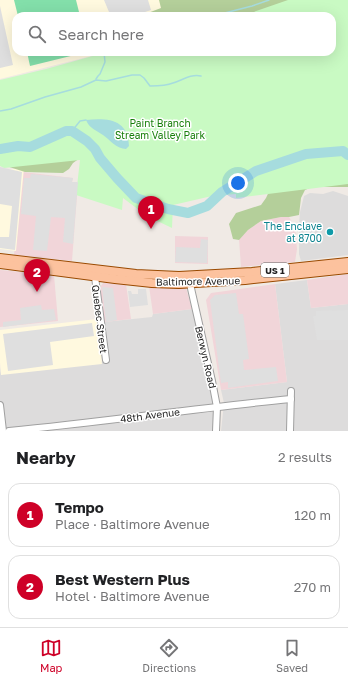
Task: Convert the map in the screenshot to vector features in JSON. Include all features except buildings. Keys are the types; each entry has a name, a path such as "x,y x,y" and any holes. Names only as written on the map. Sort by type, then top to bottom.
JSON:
{"main road":[{"name":"Baltimore Avenue","path":"0,258 136,274 179,276 252,272 348,262"},
{"name":"Baltimore Avenue","path":"0,264 95,277 152,283 190,284 253,280 348,269"}],"street":[{"name":"Quebec Street","path":"95,277 106,360"},
{"name":"Berwyn Road","path":"190,284 217,407 216,431"},
{"path":"290,431 291,391"},
{"name":"48th Avenue","path":"9,431 291,399"},
{"path":"0,405 3,431"}],"shaded area":[{"path":"0,0 288,0 250,12 12,12 12,56 91,56 0,79"},
{"path":"104,0 148,0 151,10 145,12 109,12"},
{"path":"0,6 13,65 0,68"},
{"path":"0,167 22,172 15,250 0,248 0,237 9,237 12,206 0,204"},
{"path":"0,168 5,170 24,168 16,251 0,249"},
{"path":"23,172 73,178 72,182 78,182 72,261 14,255"},
{"path":"31,174 73,178 72,182 78,182 73,244 63,242 65,218 51,217 47,251 33,250 36,216 21,214 24,178 30,178"},
{"path":"333,191 348,196 348,255 301,261 299,254 299,225 300,212 304,196 310,193 323,194"},
{"path":"289,217 295,227 297,249 295,262 241,267 239,239 248,230 261,221"},
{"path":"175,236 208,237 208,264 175,263"},
{"path":"201,239 208,240 207,263 175,262 176,247 200,248"},
{"path":"0,270 54,275 58,321 0,327"},
{"path":"348,274 348,304 311,308 307,280"},
{"path":"307,280 311,308 348,304 348,431 221,431 224,403 221,390 287,382 275,284"},
{"path":"104,282 126,284 131,319 104,322 100,287"},
{"path":"275,284 287,382 221,390 206,300 211,293"},
{"path":"149,286 186,288 192,309 153,314"},
{"path":"102,287 113,288 117,320 106,322"},
{"path":"138,289 146,289 148,305 130,307 128,291 131,291 132,294 138,294"},
{"path":"236,293 239,314 243,314 249,359 243,360 244,370 276,367 278,381 228,388 228,382 221,383 210,300 215,295"},
{"path":"41,305 42,310 54,309 56,320 3,327 3,322 21,320 20,308"},
{"path":"192,309 213,396 214,431 0,431 0,366 1,374 109,361 104,322 152,317 153,314"},
{"path":"348,310 348,340 317,340 313,316 316,316 316,311"},
{"path":"97,319 102,364 1,375 0,330"},
{"path":"92,323 94,336 50,342 53,365 8,371 3,334"}],"green space":[{"path":"14,0 76,0 79,12 17,12"},
{"path":"159,0 318,0 316,12 150,12 161,8"},
{"name":"Paint Branch Stream Valley Park","path":"288,0 348,0 348,184 236,198 236,194 212,196 173,205 172,228 147,216 123,198 122,210 76,195 80,160 4,168 0,166 0,80 93,56 336,56 336,12 254,12"},
{"path":"28,56 71,56 30,66"},
{"path":"0,155 80,158 63,173 25,172 0,164"},
{"path":"348,176 348,187 312,187 305,190 301,198 299,215 261,221 248,230 239,240 233,239 229,224 236,213 261,205 272,185"}],"water":[{"path":"86,120 109,120 121,125 128,137 129,146 126,149 123,149 117,146 91,127"}],"waterway":[{"path":"229,12 269,0"},
{"path":"96,79 105,62 104,56"},
{"path":"0,111 11,109 45,97 81,87 96,80 106,81 132,75 140,75 150,86 159,86 190,77 201,76"},
{"path":"72,131 80,121 86,120"},
{"path":"0,149 18,146 30,147 66,131 72,131 87,141 95,149 100,158 136,198 168,209 188,213 207,206 222,192 256,171 306,154 343,151 348,155"}],"place":[{"name":"Tempo","path":"151,229"},
{"name":"The Enclave at 8700","path":"330,232"},
{"name":"Best Western Plus","path":"37,292"}]}
